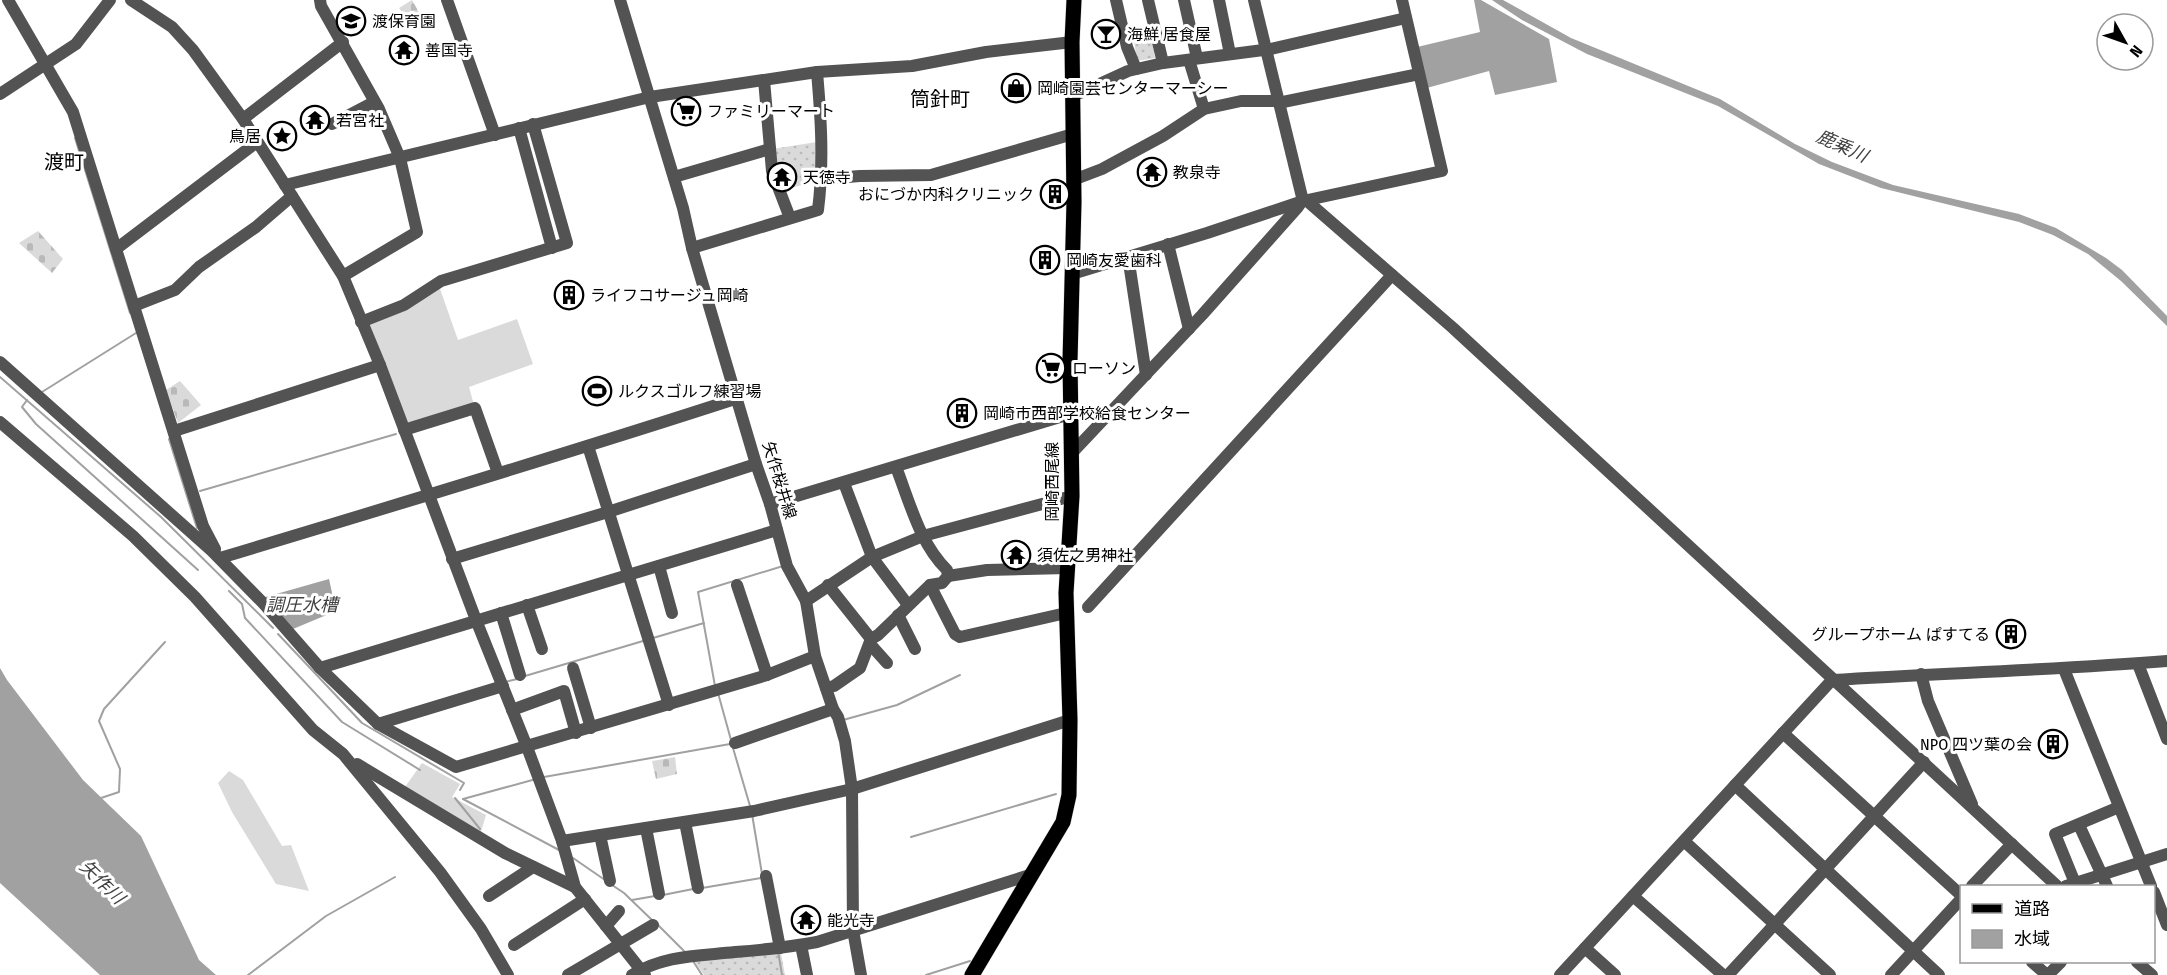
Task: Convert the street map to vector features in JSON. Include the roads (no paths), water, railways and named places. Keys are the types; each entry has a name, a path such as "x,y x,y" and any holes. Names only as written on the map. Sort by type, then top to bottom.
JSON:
{"main road":[{"name":"岡崎西尾線","path":"972,975 1064,822 1067,809 1070,720 1066,614 1072,496 1070,414 1074,0"}],"street":[{"path":"9,0 73,112 203,526 220,558"},
{"path":"0,94 76,44 110,0"},
{"path":"131,0 172,27 186,42 243,119 344,276 452,559 527,747 562,841 575,887 620,944 639,973 672,958 780,948 817,942 1033,874"},
{"path":"447,0 495,135"},
{"name":"矢作桜井線","path":"620,0 674,177 692,248 756,464 787,566 806,601 815,656 845,741 852,789 853,930 861,975"},
{"path":"1116,0 1127,47 1136,69"},
{"path":"1148,0 1163,63"},
{"path":"1184,0 1204,109"},
{"path":"1219,0 1230,54"},
{"path":"1254,0 1304,201 1453,328 1716,564 1832,680 2056,885"},
{"path":"1072,274 1304,201 1442,171 1402,0"},
{"path":"323,2 400,158 417,232 344,276"},
{"path":"1073,94 1080,93 1128,70 1266,49 1406,18"},
{"path":"243,119 343,42"},
{"path":"134,306 175,290 199,267 256,228 288,191 400,158 650,97 818,72 912,66 986,52 1072,42"},
{"path":"692,248 818,210 823,150 818,72"},
{"path":"1074,178 1102,169 1163,136 1204,109 1240,101 1283,102 1419,74"},
{"path":"764,80 772,171 790,218"},
{"path":"332,124 374,102"},
{"path":"361,322 404,305 441,281 567,243 533,124"},
{"path":"519,128 552,248"},
{"path":"822,179 931,175 1073,134"},
{"path":"116,249 257,142"},
{"path":"674,177 770,149"},
{"path":"1071,454 1189,329 1304,201"},
{"path":"1168,244 1189,329"},
{"path":"1128,256 1146,375"},
{"path":"1088,607 1392,275"},
{"path":"0,362 220,558 320,668 378,724 456,767 767,675 815,656"},
{"path":"174,431 380,366"},
{"path":"220,558 428,497 738,398"},
{"path":"404,430 475,408 498,473"},
{"path":"770,504 1070,414"},
{"path":"0,422 35,450 150,553 195,597 313,730 367,771 391,783 414,800 505,853 575,887"},
{"path":"588,446 669,705"},
{"path":"452,559 756,464"},
{"path":"896,467 923,536 934,558 947,570 948,576"},
{"path":"844,483 872,557 908,605"},
{"path":"806,601 872,557 923,536 1072,496"},
{"path":"320,668 777,530"},
{"path":"658,566 672,613"},
{"path":"826,688 834,686 860,668 870,642 930,585 942,583 948,576 987,570 1067,568"},
{"path":"736,585 767,675"},
{"path":"828,585 886,663"},
{"path":"930,585 955,634 960,637 1066,614"},
{"path":"527,605 542,649"},
{"path":"501,613 520,675"},
{"path":"898,615 915,649"},
{"path":"1560,975 1832,680 2064,669 2167,661"},
{"path":"2138,664 2167,737"},
{"path":"573,668 591,728"},
{"path":"2064,669 2151,885"},
{"path":"1921,674 1928,701 1973,808"},
{"path":"378,724 503,686"},
{"path":"512,710 564,691 576,733"},
{"path":"735,743 833,709"},
{"path":"562,841 754,810 852,789 1070,720"},
{"path":"1783,733 1960,895"},
{"path":"343,754 440,872 481,929 508,975"},
{"path":"1633,896 1725,975 1924,762"},
{"path":"1735,785 1939,975"},
{"path":"2119,807 2055,834 2070,885 2167,854"},
{"path":"685,822 698,888"},
{"path":"2079,825 2106,885"},
{"path":"646,828 659,894"},
{"path":"600,835 610,881"},
{"path":"1684,841 1830,975"},
{"path":"1973,885 2012,844"},
{"path":"489,896 533,867"},
{"path":"766,876 780,948"},
{"path":"2155,895 2167,925"},
{"path":"514,945 585,899"},
{"path":"1891,975 1960,899"},
{"path":"606,926 619,911"},
{"path":"568,975 653,925"},
{"path":"801,945 807,975"},
{"path":"1585,948 1615,975"},
{"path":"2033,963 2048,975 2060,963"},
{"path":"2139,963 2152,975"}],"water":[{"path":"1474,0 1481,0 1549,39 1557,82 1495,95 1489,71 1423,89 1413,48 1480,32"},
{"path":"1492,0 1503,0 1571,38 1720,99 1795,144 1832,162 1893,185 2019,214 2056,228 2122,270 2167,316 2167,326 2121,281 2088,254 2053,235 2019,222 1881,188 1819,164 1718,106 1587,54 1522,20"},
{"name":"調圧水槽","path":"329,579 336,611 293,629 262,598"},
{"name":"矢作川","path":"0,668 83,780 141,836 199,960 216,975 100,975 0,883"}],"waterway":[{"path":"75,138 130,313"},
{"path":"42,392 136,333"},
{"path":"0,377 161,517 273,628"},
{"path":"27,400 22,407 36,424 198,570"},
{"path":"200,491 396,434"},
{"path":"169,439 197,528"},
{"path":"715,686 698,592 783,566"},
{"path":"229,591 242,604 245,618 342,722 420,770"},
{"path":"653,638 704,623"},
{"path":"278,634 362,723 464,783 460,790"},
{"path":"525,676 643,641"},
{"path":"101,798 119,792 120,769 99,721 104,709 165,642"},
{"path":"843,720 897,705 960,675"},
{"path":"505,682 517,679"},
{"path":"718,693 731,740"},
{"path":"544,777 730,744"},
{"path":"733,748 750,806"},
{"path":"463,799 536,779"},
{"path":"911,837 1056,794"},
{"path":"455,798 480,829"},
{"path":"463,799 559,850"},
{"path":"752,814 762,874"},
{"path":"573,858 605,880"},
{"path":"248,975 326,916 395,877"},
{"path":"702,888 761,878"},
{"path":"612,885 624,893 653,921"},
{"path":"663,895 693,889"},
{"path":"632,900 655,896"},
{"path":"657,924 685,952"},
{"path":"778,951 782,975"},
{"path":"693,961 702,975"},
{"path":"926,975 970,961"}],"place":[{"name":"渡保育園","path":"351,21"},
{"name":"海鮮 居食屋","path":"1106,34"},
{"name":"善国寺","path":"404,50"},
{"name":"岡崎園芸センターマーシー","path":"1016,88"},
{"name":"ファミリーマート","path":"686,111"},
{"name":"若宮社","path":"315,120"},
{"name":"鳥居","path":"282,136"},
{"name":"教泉寺","path":"1152,172"},
{"name":"天徳寺","path":"782,177"},
{"name":"おにづか内科クリニック","path":"1055,194"},
{"name":"岡崎友愛歯科","path":"1045,260"},
{"name":"ライフコサージュ岡崎","path":"569,295"},
{"name":"ローソン","path":"1051,368"},
{"name":"ルクスゴルフ練習場","path":"597,391"},
{"name":"岡崎市西部学校給食センター","path":"962,413"},
{"name":"須佐之男神社","path":"1016,555"},
{"name":"グループホーム ぱすてる","path":"2011,634"},
{"name":"NPO 四ツ葉の会","path":"2053,744"},
{"name":"能光寺","path":"806,920"}],"district":[{"name":"筒針町","path":"940,99"},
{"name":"渡町","path":"64,162"}],"water label":[{"name":"鹿乗川","path":"1842,146"}]}
